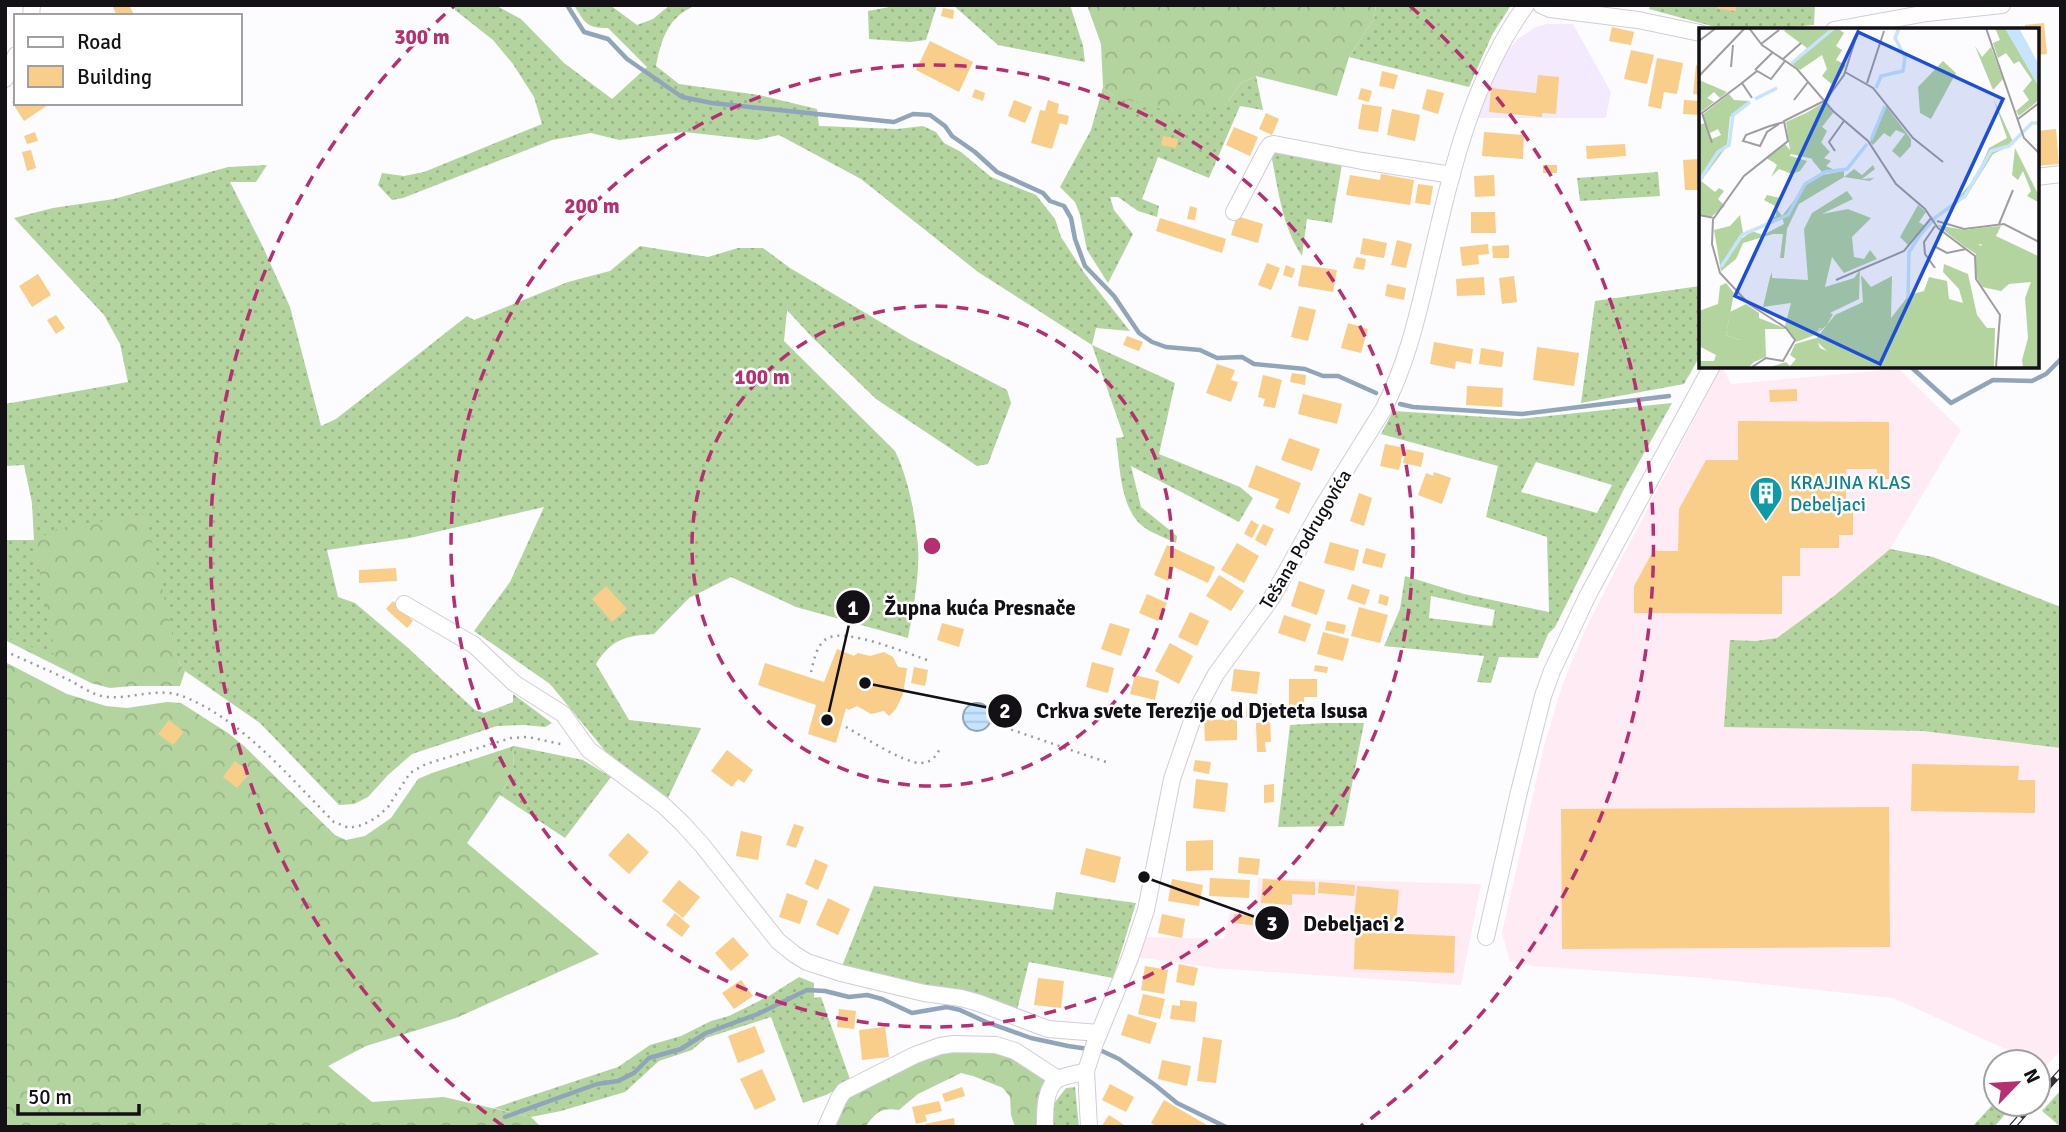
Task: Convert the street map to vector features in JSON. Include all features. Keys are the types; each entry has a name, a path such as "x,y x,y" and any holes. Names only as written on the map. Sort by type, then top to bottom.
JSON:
{"street":[{"name":"Tešana Podrugovića","path":"1092,1051 1130,958 1146,910 1172,779 1194,715 1216,674 1271,599 1320,511 1392,393 1419,311 1466,124 1488,68 1526,5"},
{"path":"1541,5 1550,9 1660,23 1699,33"},
{"path":"1845,28 1927,13 2002,5"},
{"path":"5,79 14,59"},
{"path":"1234,212 1266,150 1275,144 1452,175"},
{"path":"2038,177 2061,174"},
{"path":"1486,937 1518,796 1543,696 1552,671 1588,595 1711,368"},
{"path":"404,604 474,645 514,683 563,714 589,750 663,805 702,845 778,941 807,962 821,968 924,993 979,1003 1048,1029 1092,1051"},
{"path":"826,1127 844,1091 915,1055 940,1046 996,1045 1015,1051 1058,1079"},
{"path":"1045,1127 1047,1099 1058,1079 1092,1051"},
{"path":"1089,1127 1092,1051"}],"path":[{"path":"811,672 819,646 835,636 853,636 930,661"},
{"path":"5,651 105,697 163,692 180,694 198,703 244,732 334,822 349,828 376,818 388,807 410,773 426,764 511,738 528,737 589,750"},
{"path":"998,724 1106,762"},
{"path":"846,727 916,763 935,758 940,748"}],"shaded area":[{"path":"1546,24 1573,24 1611,92 1606,118 1478,118 1491,81 1505,53 1519,38"},
{"path":"1721,368 1731,384 1899,369 1961,430 1890,549 1834,596 1777,638 1756,641 1730,640 1923,731 2061,748 2061,1050 2052,1060 2052,1048 2003,1048 1893,998 1707,978 1533,966 1510,961 1502,933 1544,746 1563,683 1586,628"},
{"path":"1258,878 1481,884 1461,985 1215,968 1137,957 1145,937 1224,939 1230,912 1256,913"}],"green space":[{"path":"454,5 495,5 521,19 564,63 612,99 647,67 608,28 587,23 574,5 610,5 637,25 653,19 670,5 697,5 687,9 673,22 664,37 658,56 656,66 679,84 759,95 817,109 819,126 897,129 923,126 936,132 944,143 961,152 991,177 1036,195 1055,219 1061,237 1085,274 1130,331 1096,328 1092,345 978,272 861,179 779,135 757,140 684,132 619,140 591,133 552,140 392,200 378,185 382,173 404,176 424,172 542,124 534,97 513,64 493,40 455,10"},
{"path":"900,5 937,5 926,40 910,42 869,39 868,11"},
{"path":"953,5 1070,5 1083,46 1085,62 998,45"},
{"path":"1087,5 1376,5 1374,19 1349,57 1337,96 1256,76 1241,83 1228,101 1209,109 1178,114 1114,96 1103,87 1101,44"},
{"path":"1376,5 1511,5 1492,35 1469,87 1349,57 1374,19"},
{"path":"1650,5 1815,5 1814,25 1777,28 1719,28 1649,9"},
{"path":"1256,76 1263,110 1240,106 1209,178 1158,157 1142,199 1159,206 1157,217 1138,211 1118,197 1110,197 1114,210 1133,234 1108,283 1087,250 1075,202 1060,187 1091,130 1103,87 1114,96 1228,101 1241,83"},
{"path":"1277,151 1342,164 1332,223 1307,219 1302,256 1282,207 1271,154"},
{"path":"267,165 256,182 230,182 290,307 321,426 336,419 467,316 474,320 568,282 610,271 640,246 708,257 738,248 763,248 790,268 909,339 1007,390 1011,403 988,464 977,466 876,399 787,310 784,341 895,451 900,462 911,498 918,546 917,580 908,638 796,607 731,577 689,598 654,634 627,638 614,644 596,664 629,720 701,728 667,800 606,752 550,684 474,631 510,582 544,507 410,538 327,550 338,597 355,603 475,710 484,713 513,702 513,694 552,723 545,727 497,726 412,754 368,797 354,804 339,805 260,723 185,671 178,661 55,656 5,638 5,540 34,540 32,503 24,465 5,466 5,404 128,382 120,344 104,315 14,218 53,208 114,199 228,167"},
{"path":"1658,172 1660,196 1580,201 1577,178"},
{"path":"1699,286 1699,358 1684,384 1581,403 1595,301"},
{"path":"1092,345 1175,383 1159,454 1240,487 1253,498 1239,522 1131,466 1141,507 1177,536 1176,543 1145,528 1137,520 1130,511 1120,474 1116,438 1124,437"},
{"path":"1672,403 1624,489 1538,658 1499,657 1491,683 1477,682 1484,656 1384,646 1400,609 1405,576 1464,594 1549,612 1547,537 1486,517 1498,466 1381,434 1393,411 1518,419","holes":["1536,462 1612,485 1597,513 1521,492","1431,596 1495,610 1492,626 1429,618"]},
{"path":"146,514 178,661 185,671 180,686 110,688 91,683 5,640 55,655 34,541 57,529"},
{"path":"1890,549 1933,557 2061,607 2061,748 1923,731 1724,727 1730,640 1756,641 1777,638 1834,596"},
{"path":"5,662 67,694 106,706 127,708 167,702 181,703 244,746 335,835 346,840 365,836 391,818 418,779 514,746 513,773 467,843 599,954 456,1018 366,1046 328,1066 372,1102 444,1097 531,1117 541,1127 5,1127"},
{"path":"1364,723 1344,826 1278,827 1290,725"},
{"path":"514,746 583,760 611,777 565,838 500,795 513,773"},
{"path":"874,886 1053,910 1056,892 1136,903 1113,978 1029,962 1017,1010 842,966"},
{"path":"799,977 814,983 814,998 821,997 851,1082 826,1095 803,1103 771,1017 706,1038 692,1050 659,1061 625,1092 531,1117 494,1108 618,1067 650,1045 681,1036 711,1021 729,1016"},
{"path":"944,1049 1010,1054 1050,1080 1039,1127 1015,1127 1010,1097 1003,1088 961,1073 918,1094 899,1110 887,1109 879,1112 865,1127 834,1127 846,1098"},
{"path":"1075,1087 1079,1127 1051,1127 1052,1106 1066,1088"},
{"path":"2061,1090 2061,1127 2050,1118 2052,1100"},
{"path":"1982,1116 2002,1118 1994,1127 1972,1127"}],"water":[{"path":"977,703 987,707 991,717 987,727 977,731 967,727 963,717 967,707"}],"building":[{"path":"112,5 129,5 133,13 131,14 116,14"},
{"path":"1718,5 1736,5 1736,11 1717,9"},
{"path":"943,8 954,10 953,19 941,16"},
{"path":"2044,23 2047,54 2038,55 2038,28 2026,28 2025,25"},
{"path":"1612,27 1634,32 1631,45 1609,41"},
{"path":"930,41 973,62 959,92 916,70"},
{"path":"1631,50 1654,55 1647,84 1624,79"},
{"path":"1657,58 1683,63 1677,94 1664,92 1661,109 1648,106"},
{"path":"1696,65 1699,66 1699,95 1693,94"},
{"path":"1382,71 1398,75 1394,89 1379,86"},
{"path":"1538,75 1559,77 1556,114 1542,113 1542,117 1489,112 1491,88 1536,93"},
{"path":"1361,88 1372,91 1369,102 1358,99"},
{"path":"975,89 985,93 983,101 972,97"},
{"path":"1427,89 1444,93 1438,114 1422,109"},
{"path":"14,100 14,105 48,105 24,121 12,102"},
{"path":"1014,100 1032,107 1025,123 1008,116"},
{"path":"1048,100 1059,104 1057,113 1069,116 1067,125 1060,123 1052,149 1031,143 1040,110 1045,111"},
{"path":"1684,100 1699,101 1699,115 1683,114"},
{"path":"1362,104 1382,107 1378,132 1358,129"},
{"path":"1392,109 1420,115 1415,141 1387,135"},
{"path":"1266,113 1279,119 1272,135 1259,129"},
{"path":"1234,127 1258,137 1250,156 1226,145"},
{"path":"2056,129 2059,164 2038,166 2038,131"},
{"path":"35,132 38,141 27,144 24,136"},
{"path":"1484,132 1524,135 1523,159 1482,156"},
{"path":"1163,136 1178,139 1176,148 1161,145"},
{"path":"1625,144 1626,156 1587,159 1586,146"},
{"path":"31,150 36,168 27,171 22,152"},
{"path":"1699,159 1699,190 1685,190 1683,160"},
{"path":"1543,165 1557,165 1557,173 1543,173"},
{"path":"1381,174 1414,180 1410,205 1346,195 1350,175 1380,180"},
{"path":"1494,175 1495,196 1475,197 1474,176"},
{"path":"1418,184 1433,186 1430,205 1415,203"},
{"path":"1190,206 1197,208 1195,220 1187,219"},
{"path":"1471,212 1495,212 1496,233 1471,233"},
{"path":"1237,216 1263,224 1258,243 1231,235"},
{"path":"1160,218 1226,239 1222,253 1156,231"},
{"path":"1363,238 1387,243 1384,258 1360,254"},
{"path":"1397,240 1412,244 1406,268 1391,265"},
{"path":"1488,244 1489,254 1478,255 1479,264 1462,266 1460,247"},
{"path":"1509,245 1509,258 1493,258 1492,246"},
{"path":"1356,257 1366,259 1364,270 1353,268"},
{"path":"1267,263 1280,268 1271,290 1258,285"},
{"path":"1286,265 1295,269 1292,278 1283,275"},
{"path":"1302,265 1337,270 1333,292 1298,286"},
{"path":"38,274 51,295 32,307 19,286"},
{"path":"1514,276 1517,302 1502,304 1499,278"},
{"path":"1484,277 1485,295 1457,296 1456,279"},
{"path":"1387,284 1406,288 1404,300 1385,296"},
{"path":"1299,306 1316,310 1308,341 1291,337"},
{"path":"56,315 65,328 56,334 47,320"},
{"path":"1348,323 1368,329 1361,353 1341,348"},
{"path":"1127,336 1143,342 1139,351 1123,345"},
{"path":"1434,342 1473,349 1471,364 1456,361 1455,369 1430,364"},
{"path":"1537,347 1579,353 1574,386 1533,380"},
{"path":"1481,348 1504,352 1502,367 1479,364"},
{"path":"1217,364 1235,370 1231,380 1238,382 1231,402 1206,393"},
{"path":"1292,373 1306,375 1305,385 1290,382"},
{"path":"1263,375 1282,380 1275,408 1263,406 1265,399 1258,397"},
{"path":"1467,386 1503,388 1502,407 1466,405"},
{"path":"1797,389 1797,401 1770,402 1769,390"},
{"path":"1303,394 1342,404 1337,424 1298,414"},
{"name":"KRAJINA KLAS Debeljaci","path":"1738,421 1889,422 1889,479 1877,479 1877,469 1846,469 1846,511 1853,511 1853,535 1839,535 1839,548 1800,548 1800,576 1782,576 1782,614 1634,613 1634,586 1653,551 1678,551 1679,509 1706,460 1738,460"},
{"path":"1289,438 1320,449 1312,471 1281,460"},
{"path":"1385,444 1404,448 1399,470 1380,466"},
{"path":"1406,449 1424,453 1421,467 1403,463"},
{"path":"1256,465 1301,483 1289,514 1275,508 1279,499 1248,487"},
{"path":"1434,472 1451,478 1442,504 1418,495 1426,473 1433,476"},
{"path":"1359,493 1372,498 1364,526 1350,521"},
{"path":"1251,520 1259,525 1252,538 1244,534"},
{"path":"1263,524 1274,529 1266,546 1255,540"},
{"path":"1330,542 1359,550 1354,571 1324,563"},
{"path":"1237,543 1259,556 1244,583 1221,570"},
{"path":"1167,545 1215,567 1208,583 1174,567 1168,581 1154,575"},
{"path":"1366,548 1386,554 1382,568 1362,563"},
{"path":"396,568 397,581 359,583 359,570"},
{"path":"1219,575 1244,591 1231,611 1206,596"},
{"path":"1299,581 1325,590 1317,615 1291,606"},
{"path":"1352,584 1370,590 1365,605 1347,599"},
{"path":"606,586 627,609 612,622 592,599"},
{"path":"1147,594 1167,603 1158,621 1139,613"},
{"path":"1380,594 1389,597 1387,606 1378,603"},
{"path":"393,601 413,621 407,628 386,609"},
{"path":"1359,607 1388,615 1380,643 1351,636"},
{"path":"1190,612 1209,621 1197,646 1178,637"},
{"path":"1284,615 1311,624 1305,642 1278,633"},
{"path":"1327,621 1346,625 1344,634 1325,630"},
{"path":"942,623 964,629 959,647 937,640"},
{"path":"1110,623 1130,629 1121,656 1101,649"},
{"path":"1323,632 1349,639 1343,661 1317,654"},
{"path":"1170,643 1193,656 1179,684 1155,671"},
{"path":"837,649 854,656 858,653 870,656 884,652 893,657 898,667 907,668 903,694 896,709 889,716 884,711 871,714 857,706 849,710 846,708 836,743 808,734 816,705 758,685 765,663 824,682"},
{"path":"1092,662 1114,668 1108,693 1086,687"},
{"path":"1315,665 1328,667 1327,673 1314,671"},
{"path":"914,667 928,670 925,686 911,683"},
{"path":"1234,669 1260,672 1257,694 1231,691"},
{"path":"1135,675 1159,681 1155,700 1130,694"},
{"path":"1289,679 1317,679 1317,697 1304,697 1304,720 1289,720"},
{"path":"1247,702 1272,703 1272,718 1246,717"},
{"path":"1237,719 1237,740 1205,741 1204,720"},
{"path":"169,720 184,732 173,745 158,734"},
{"path":"1270,722 1271,742 1265,742 1266,752 1257,752 1256,723"},
{"path":"727,750 753,770 744,783 738,779 732,787 711,771"},
{"path":"1195,760 1211,762 1209,774 1193,771"},
{"path":"235,761 250,773 237,788 223,777"},
{"path":"1912,764 2019,766 2018,780 2035,780 2035,813 1911,811"},
{"path":"1196,779 1228,783 1225,812 1193,808"},
{"path":"1274,784 1274,802 1264,803 1264,785"},
{"path":"1889,807 1890,947 1562,949 1561,809"},
{"path":"794,824 804,827 796,848 786,845"},
{"path":"741,831 762,836 758,860 736,856"},
{"path":"628,833 649,852 629,874 608,855"},
{"path":"1213,840 1213,870 1186,871 1186,841"},
{"path":"1086,848 1121,857 1115,883 1080,874"},
{"path":"1239,857 1260,859 1258,875 1238,873"},
{"path":"815,859 828,865 818,890 805,884"},
{"path":"1210,878 1250,880 1249,898 1209,896"},
{"path":"1172,879 1203,885 1199,906 1168,901"},
{"path":"1263,879 1315,882 1315,895 1292,894 1292,905 1261,903"},
{"path":"679,880 700,897 683,918 662,901"},
{"path":"1319,882 1355,885 1354,896 1318,893"},
{"path":"1357,886 1399,890 1396,922 1354,918"},
{"path":"787,893 808,901 800,924 779,917"},
{"path":"828,898 850,909 838,935 816,925"},
{"path":"675,913 690,926 682,937 666,925"},
{"path":"1162,914 1185,919 1182,938 1158,933"},
{"path":"1234,914 1271,918 1270,927 1233,923"},
{"path":"1355,932 1455,936 1454,973 1354,969"},
{"path":"733,937 749,955 731,971 715,953"},
{"path":"1179,964 1198,968 1194,986 1176,982"},
{"path":"1145,966 1168,970 1164,994 1141,990"},
{"path":"1038,978 1064,981 1061,1008 1034,1005"},
{"path":"741,980 753,996 734,1009 722,993"},
{"path":"1143,994 1165,999 1160,1019 1138,1014"},
{"path":"1180,1000 1197,1002 1195,1022 1170,1019 1172,1005 1180,1006"},
{"path":"839,1009 856,1011 854,1029 837,1027"},
{"path":"1128,1014 1157,1023 1150,1044 1121,1035"},
{"path":"755,1026 765,1052 738,1063 728,1036"},
{"path":"885,1027 889,1057 862,1060 859,1030"},
{"path":"1203,1037 1222,1040 1216,1083 1197,1081"},
{"path":"1162,1060 1191,1066 1187,1086 1158,1079"},
{"path":"762,1069 776,1100 755,1110 740,1079"},
{"path":"1110,1084 1134,1097 1126,1112 1102,1100"},
{"path":"962,1087 965,1096 945,1102 942,1094"},
{"path":"1164,1100 1210,1127 1158,1127 1151,1123"},
{"path":"939,1101 942,1111 925,1115 927,1121 916,1124 912,1107"},
{"path":"1109,1115 1127,1127 1101,1127"},
{"path":"954,1118 955,1127 926,1127 925,1124"}],"waterway":[{"path":"567,5 584,32 608,39 627,59 682,97 712,103 894,122 913,114 930,115 997,172 1064,206 1071,218 1085,266 1114,296 1139,333 1152,342 1166,347 1200,350 1217,358 1242,357 1254,364 1305,369 1323,376 1338,376 1376,393"},
{"path":"1912,368 1951,403 1993,380 2032,381 2046,374 2061,359"},
{"path":"1400,404 1522,414 1669,396"},
{"path":"505,1117 597,1084 618,1081 634,1073 649,1058 681,1049 706,1033 758,1014 807,990 849,997 867,995 912,1013 947,1007 1031,1038 1102,1051 1119,1059 1177,1103 1226,1127"}],"railway":[{"path":"2052,1082 2061,1072"},
{"path":"2012,1127 2020,1118"}],"place":[{"name":"KRAJINA KLAS Debeljaci","path":"1766,523"},
{"name":"Crkva svete Terezije od Djeteta Isusa","path":"865,683"},
{"name":"Župna kuća Presnače","path":"827,720"},
{"name":"Debeljaci 2","path":"1144,877"}]}
